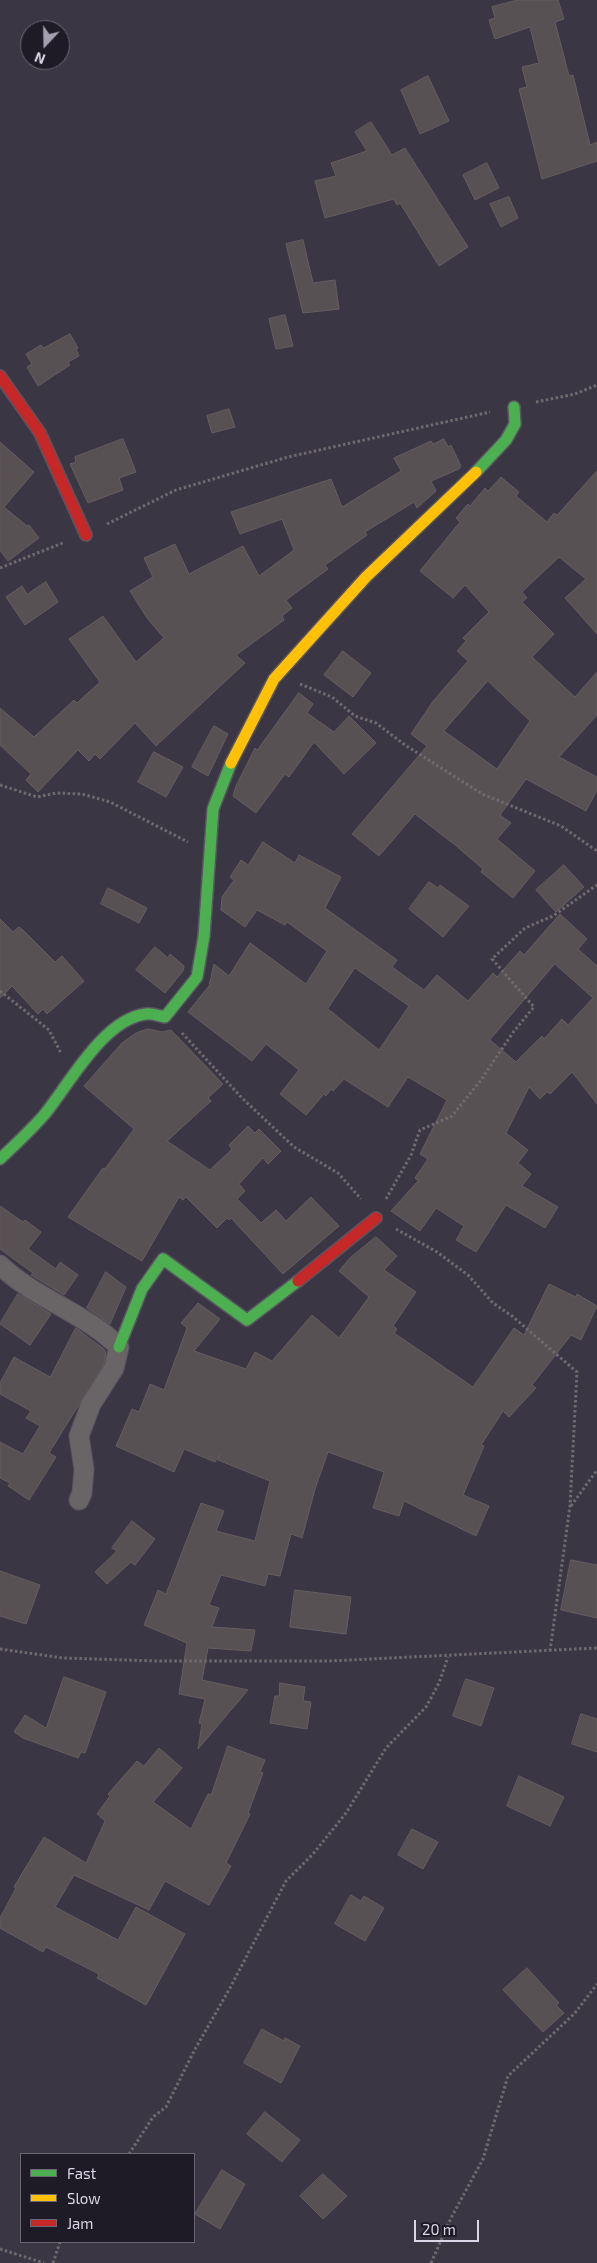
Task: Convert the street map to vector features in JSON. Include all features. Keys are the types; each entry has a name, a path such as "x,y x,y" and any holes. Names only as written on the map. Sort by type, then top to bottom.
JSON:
{"street":[{"path":"0,376 40,434 86,534"},
{"path":"0,1159 44,1115 103,1038 146,1012 155,1012 165,1017 197,978 204,936 214,809 222,781 253,716 278,674 366,577 463,486 506,440 515,424 514,407"},
{"path":"79,1500 82,1493 84,1469 79,1436 91,1404 114,1368 130,1314 153,1269 163,1259 247,1320 303,1278 376,1218"},
{"path":"0,1265 40,1294 108,1335 120,1347"}],"path":[{"path":"0,568 86,534 176,490 260,465 387,433 575,394 597,384"},
{"path":"278,674 332,697 355,716 376,723 405,745 482,794 561,826 597,851"},
{"path":"0,785 37,797 56,793 82,794 110,802 176,838 210,850"},
{"path":"376,1218 412,1155 420,1130 452,1116 481,1080 514,1030 534,1006 492,959 525,928 553,916 597,885"},
{"path":"0,991 48,1030 73,1076"},
{"path":"165,1017 194,1044 242,1098 294,1147 338,1173 376,1218 437,1252 468,1275 493,1304 512,1316 577,1372 570,1506 550,1651"},
{"path":"570,1506 597,1470"},
{"path":"0,1649 63,1658 157,1661 329,1661 448,1657 597,1648"},
{"path":"130,2153 153,2117 166,2107 194,2051 230,1988 286,1881 313,1854 346,1813 386,1748 426,1707 439,1683 448,1657"},
{"path":"431,2263 451,2218 483,2159 508,2076 575,2013 597,1984"},
{"path":"53,2263 60,2243"},
{"path":"0,2249 44,2263"}],"building":[{"path":"518,0 558,0 564,19 555,22 569,76 573,75 590,145 597,142 597,161 542,179 519,89 527,87 522,67 539,63 530,27 495,39 489,20 495,18 492,7"},
{"path":"428,76 449,121 420,134 401,90"},
{"path":"371,122 392,155 405,148 468,247 439,266 400,203 397,205 394,199 325,218 315,181 336,176 331,163 367,151 355,132"},
{"path":"487,163 499,188 475,200 463,175"},
{"path":"509,197 518,218 501,227 490,204"},
{"path":"303,240 313,283 335,280 339,309 303,313 286,244"},
{"path":"285,315 293,346 276,349 269,319"},
{"path":"70,334 78,348 76,349 79,356 68,362 70,365 38,386 27,367 32,364 26,354 41,345 43,348"},
{"path":"229,409 235,427 212,433 207,416"},
{"path":"123,439 136,472 119,478 123,490 88,503 70,464 76,462 75,457"},
{"path":"444,439 448,447 451,445 461,466 459,469 431,481 436,491 417,508 414,502 365,532 367,535 325,565 328,569 286,600 292,608 282,616 284,620 236,655 245,663 156,746 135,723 100,759 95,754 89,761 78,750 38,792 26,780 31,774 0,745 0,708 34,737 74,700 77,703 100,682 69,639 103,616 136,662 164,638 147,618 130,591 153,577 144,558 175,544 189,574 243,546 259,576 294,550 282,519 240,534 231,512 331,479 342,507 401,471 394,458 431,441 433,444"},
{"path":"0,442 34,472 4,507 27,526 29,525 39,538 8,561 0,550"},
{"path":"597,471 597,634 565,598 586,579 559,557 522,592 527,598 522,602 554,634 532,657 575,697 597,672 597,715 559,757 597,777 597,790 586,811 526,779 500,815 511,823 497,839 535,871 513,898 481,872 483,869 455,845 415,814 379,856 352,834 427,746 411,734 434,700 468,661 457,651 466,641 463,638 489,612 465,585 453,598 420,571 460,522 456,518 468,504 470,506 485,488 488,491 501,477 519,492 516,496 547,522 554,513 557,515","holes":["488,681 530,721 497,769 444,731"]},
{"path":"46,582 58,602 25,625 6,597 22,586 27,594"},
{"path":"343,651 371,673 353,697 324,675"},
{"path":"299,693 313,704 307,713 334,732 349,716 376,743 344,774 314,742 289,777 285,774 256,813 233,796 236,786 255,748 257,750"},
{"path":"214,726 228,734 208,776 192,767"},
{"path":"154,752 183,767 166,797 138,782"},
{"path":"263,842 295,863 299,855 341,877 325,908 397,960 392,967 424,990 437,975 468,1001 493,973 497,977 520,951 524,955 560,914 587,939 578,949 597,966 597,1104 572,1072 550,1094 547,1092 540,1099 529,1087 506,1133 528,1150 518,1163 531,1174 522,1186 558,1207 545,1228 506,1205 476,1252 456,1240 464,1226 436,1208 420,1231 391,1211 418,1181 415,1178 428,1159 420,1154 447,1100 408,1077 388,1107 344,1079 333,1091 331,1089 326,1096 324,1094 306,1115 280,1094 299,1070 266,1044 252,1061 188,1012 209,986 214,964 229,976 250,943 306,984 327,951 287,922 285,925 257,910 245,927 221,910 222,897 234,880 230,877 241,860 248,865","holes":["555,964 593,998 568,1025 562,1019 544,1039 542,1036 516,1062 490,1040","355,968 409,1006 379,1050 328,1009"]},
{"path":"564,865 584,887 556,912 536,890"},
{"path":"429,882 438,888 440,885 469,906 443,937 409,909"},
{"path":"108,888 147,908 139,923 101,904"},
{"path":"0,919 13,932 19,927 23,930 55,962 62,956 84,981 47,1014 43,1009 38,1014 12,986 0,998"},
{"path":"155,947 168,958 170,954 184,966 183,971 165,993 136,970"},
{"path":"148,1029 162,1032 171,1030 223,1084 208,1098 211,1101 167,1141 210,1170 232,1149 229,1145 248,1126 255,1133 259,1129 281,1151 268,1164 263,1158 239,1184 245,1191 237,1199 261,1223 276,1210 286,1221 311,1197 339,1226 283,1274 231,1218 229,1220 227,1218 217,1228 186,1197 183,1200 179,1197 142,1261 68,1217 134,1129 84,1086 122,1043 136,1033"},
{"path":"0,1206 23,1222 25,1220 41,1232 28,1249 56,1269 60,1262 78,1275 64,1295 31,1275 33,1273 0,1249"},
{"path":"376,1237 397,1256 384,1270 416,1292 393,1326 397,1329 394,1333 473,1387 514,1328 524,1335 549,1284 576,1297 577,1294 597,1306 581,1340 571,1335 532,1385 536,1388 509,1417 503,1411 481,1445 484,1446 463,1495 489,1506 476,1536 404,1501 399,1516 373,1508 384,1472 328,1452 315,1489 302,1538 291,1534 280,1576 268,1574 265,1586 221,1575 209,1605 219,1608 212,1627 255,1630 251,1651 208,1648 202,1680 248,1690 198,1749 202,1724 199,1723 205,1699 179,1694 187,1643 144,1625 158,1590 166,1594 201,1503 224,1511 216,1531 255,1541 270,1481 218,1460 220,1455 215,1462 184,1449 174,1472 116,1446 132,1409 139,1412 150,1384 164,1390 187,1328 181,1323 198,1303 220,1319 194,1351 246,1369 255,1352 272,1361 312,1315 339,1338 369,1297 339,1271 350,1258"},
{"path":"106,1272 126,1287 110,1324 87,1308"},
{"path":"18,1294 51,1314 30,1345 0,1324"},
{"path":"76,1328 104,1349 106,1353 104,1364 49,1453 56,1457 29,1500 8,1486 10,1483 0,1478 0,1442 23,1454 40,1426 26,1418 31,1411 0,1394 0,1383 14,1357 50,1377"},
{"path":"132,1521 155,1539 135,1565 131,1562 107,1584 95,1572 117,1551 112,1548"},
{"path":"571,1560 597,1565 597,1618 561,1610"},
{"path":"0,1571 40,1585 26,1624 0,1616"},
{"path":"295,1590 351,1597 346,1634 290,1627"},
{"path":"64,1677 106,1692 85,1753 81,1752 78,1758 23,1738 14,1732 25,1715 46,1728"},
{"path":"466,1679 494,1688 481,1726 453,1716"},
{"path":"280,1683 305,1687 303,1701 311,1702 307,1729 270,1723 275,1696 279,1696"},
{"path":"581,1714 597,1719 597,1752 572,1744"},
{"path":"228,1746 265,1760 260,1772 263,1773 248,1813 250,1814 226,1863 231,1866 209,1905 165,1881 149,1910 74,1875 55,1907 118,1940 136,1907 185,1934 146,2005 97,1978 99,1974 46,1947 43,1952 0,1928 0,1918 16,1888 14,1887 44,1837 86,1863 105,1821 97,1814 110,1796 108,1794 137,1761 144,1766 159,1748 182,1768 153,1802 191,1829 208,1794 211,1795"},
{"path":"519,1776 564,1797 550,1826 507,1806"},
{"path":"412,1829 438,1842 423,1869 398,1855"},
{"path":"351,1895 361,1901 364,1896 384,1908 365,1941 335,1924"},
{"path":"527,1968 559,2003 556,2005 564,2013 543,2032 503,1990"},
{"path":"262,2029 284,2041 285,2038 300,2046 281,2083 244,2063"},
{"path":"265,2112 300,2140 282,2162 247,2134"},
{"path":"222,2170 245,2184 220,2229 195,2214"},
{"path":"323,2174 347,2196 323,2219 300,2196"}],"traffic: fast":[{"path":"476,472 506,440 515,424 514,407"},
{"path":"0,1159 44,1115 101,1040 115,1028 130,1019 146,1014 165,1017 197,977 204,936 213,809 231,763"},
{"path":"119,1347 142,1289 163,1259 247,1320 298,1281"}],"traffic: slow":[{"path":"231,763 274,679 366,577 476,472"}],"traffic: jam":[{"path":"0,376 40,433 86,535"},
{"path":"298,1281 376,1218"}]}
